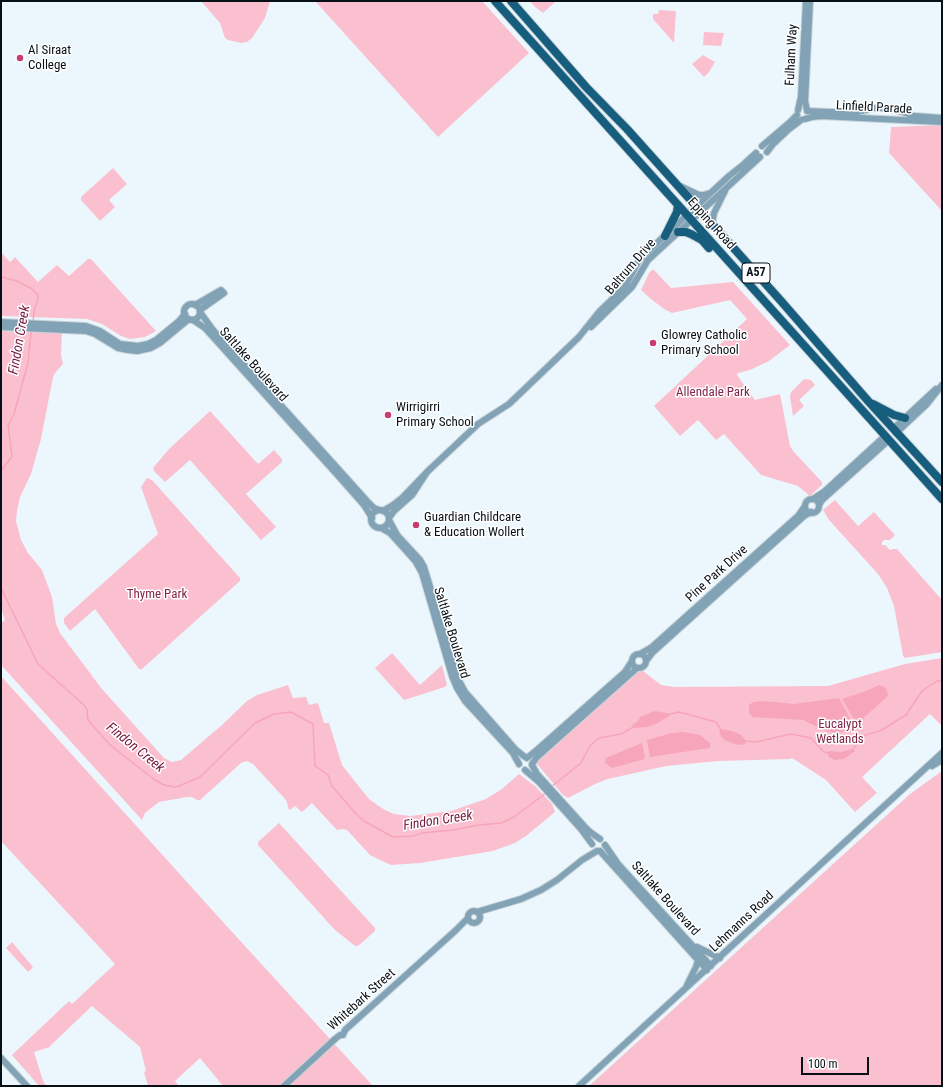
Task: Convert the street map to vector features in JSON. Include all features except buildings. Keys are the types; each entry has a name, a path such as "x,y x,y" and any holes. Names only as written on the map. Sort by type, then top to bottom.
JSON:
{"main road":[{"name":"Epping Road","path":"495,1 942,499"},
{"name":"Epping Road","path":"511,1 586,87 627,129 869,402 942,482"},
{"path":"665,236 677,212 678,205"},
{"path":"678,232 686,232 702,240 757,300 773,311"},
{"path":"869,402 894,415 905,418"}],"street":[{"name":"Fulham Way","path":"797,112 801,97 806,1"},
{"name":"Fulham Way","path":"807,110 805,101 810,1"},
{"path":"758,155 757,148 762,146 789,123 797,112 804,108 807,110 808,116 803,120 798,118 797,112"},
{"name":"Linfield Parade","path":"807,110 853,113 874,108 886,108 914,116 942,118"},
{"name":"Linfield Parade","path":"767,152 789,129 803,120 812,117 821,116 942,122"},
{"path":"698,209 710,193 758,155 765,156 767,152 766,148 762,146"},
{"path":"698,209 726,188 758,155"},
{"path":"675,183 699,195 710,193"},
{"path":"712,224 714,213 726,188"},
{"name":"Baltrum Drive","path":"427,472 478,424 510,402 579,337 597,323 606,312 630,289 648,260 678,232 698,209"},
{"name":"Baltrum Drive","path":"579,337 599,312 625,286 638,262 665,236 689,218"},
{"path":"1,322 86,331 95,334 118,348 137,351 151,348 160,343 189,318 198,317 200,311 222,292 195,305 191,304 187,306 185,310 189,318"},
{"path":"195,305 200,311"},
{"name":"Saltlake Boulevard","path":"200,311 213,330 366,501 374,508 381,510"},
{"name":"Saltlake Boulevard","path":"189,318 198,322 205,328 364,505 372,518"},
{"path":"1,327 18,325"},
{"path":"895,431 905,418 942,384"},
{"path":"895,431 928,404 942,384"},
{"path":"887,438 822,500 817,511 811,512 807,510 805,506 807,501 825,491 887,438"},
{"path":"427,472 412,495 394,511 386,525 381,528 375,526 372,518 374,513 397,502 427,472"},
{"path":"813,499 817,501 819,505"},
{"name":"Pine Park Drive","path":"640,654 652,647 798,516 805,506"},
{"path":"381,510 387,513 389,519"},
{"name":"Pine Park Drive","path":"646,661 653,652 804,516 811,512"},
{"name":"Saltlake Boulevard","path":"389,519 397,534 424,567 455,671 461,686 477,707 515,750 526,758"},
{"name":"Saltlake Boulevard","path":"381,528 390,534 410,555 422,573 452,676 457,688 465,701 513,754 519,764"},
{"path":"479,915 491,908 521,899 542,890 582,860 604,849 604,841 590,832 540,781 520,768 519,764 522,759 526,758 538,749 625,672 634,657 640,654 644,657 646,661 644,667 637,668 542,752 529,769 525,770"},
{"path":"632,661 634,666 637,668"},
{"name":"Lehmanns Road","path":"579,1086 942,753"},
{"path":"526,758 531,760 540,781"},
{"name":"Lehmanns Road","path":"919,775 942,760"},
{"path":"557,799 581,829 594,850 599,851"},
{"path":"582,860 594,840 600,839"},
{"name":"Saltlake Boulevard","path":"605,845 618,864 689,942 709,968"},
{"name":"Saltlake Boulevard","path":"599,851 698,960 709,968"},
{"path":"471,912 479,915 478,922 472,923 469,921 468,915 471,912"},
{"name":"Whitebark Street","path":"284,1086 456,931 468,918"},
{"name":"Whitebark Street","path":"456,931 472,923"},
{"path":"689,942 701,950 720,958"},
{"path":"686,988 698,960"},
{"path":"1,1058 27,1086"}],"green space":[{"path":"201,1 270,1 265,18 252,38 247,42 241,43 225,38 220,23"},
{"path":"315,1 482,1 529,53 438,137"},
{"path":"530,1 553,1 555,2 543,13"},
{"path":"659,10 676,11 674,43 653,19 653,14 658,14"},
{"path":"704,32 724,33 721,46 703,45"},
{"path":"703,55 715,62 704,77 692,64"},
{"path":"942,125 942,211 889,153 891,127"},
{"path":"113,168 127,184 109,200 115,207 100,221 81,200 81,197"},
{"path":"1,252 10,262 15,257 38,282 57,265 69,276 88,259 91,259 156,331 145,337 130,339 121,336 102,324 87,319 1,316"},
{"name":"Allendale Park","path":"653,269 671,288 733,282 790,345 769,361 750,370 738,373 737,375 755,400 780,394 790,446 822,482 822,485 810,496 798,486 761,475 724,434 716,440 698,420 680,436 654,406 747,319 730,300 672,313 664,309 641,290 649,273"},
{"path":"1,331 62,334 61,355 63,364 53,377 41,439 31,474 20,497 16,521 21,540 28,553 42,570 52,597 56,624 60,633 102,689 164,758 172,762 181,760 222,725 247,701 257,695 288,685 293,698 306,697 309,705 318,703 324,723 329,723 342,765 369,799 383,809 394,814 410,816 451,811 486,799 502,789 519,774 535,786 552,804 555,812 526,836 515,843 493,851 420,863 391,865 370,855 347,830 337,830 312,803 302,812 295,806 290,810 285,799 253,764 247,761 241,763 200,800 187,797 159,802 145,813 142,820 1,665 1,623 5,620 1,608"},
{"path":"804,379 811,380 815,385 799,400 804,406 793,416 790,397 791,392"},
{"path":"210,411 258,464 274,450 282,459 282,462 246,494 276,527 261,540 190,460 165,482 154,471 153,468 169,449"},
{"name":"Thyme Park","path":"147,478 152,480 240,578 240,581 142,669 139,669 95,609 70,631 64,623 64,618 158,534 141,487"},
{"path":"835,500 858,526 874,512 895,535 890,540 884,540 882,545 885,545 890,550 897,549 942,600 942,652 905,658 903,656 894,606 887,588 878,574 829,520 823,510"},
{"path":"392,653 420,685 442,665 447,685 445,687 404,700 375,668"},
{"name":"Eucalypt Wetlands","path":"942,658 942,726 930,714 862,777 877,793 855,812 826,780 792,758 718,761 666,766 608,779 568,798 563,795 537,764 537,761 637,671 643,671 661,685 674,687 828,686 905,664"},
{"path":"1,676 373,1086 223,1086 200,1058 175,1081 179,1086 148,1086 140,1047 92,1006 50,1047 34,1052 46,1086 39,1086 12,1055 69,1001 72,1004 115,964 1,841"},
{"path":"942,771 942,1086 589,1086 910,794"},
{"path":"279,823 375,928 375,931 358,946 355,946 334,929 258,845 258,842"},
{"path":"12,942 33,967 28,972 6,948"}],"shaded area":[{"path":"879,685 887,690 888,696 860,721 855,721 842,699"},
{"path":"839,698 852,722 843,732 835,733 826,731 803,720 752,717 749,713 749,705 753,702 763,701 794,704"},
{"path":"655,711 671,714 656,724 647,727 634,728 632,725 638,721 640,717"},
{"path":"721,729 732,731 741,735 746,741 745,744 738,745 724,740 719,732"},
{"path":"683,732 700,735 710,743 710,748 650,757 647,740 672,733"},
{"path":"642,743 645,759 612,768 605,763 606,758"},
{"path":"852,749 855,751 844,759 835,760 828,755 829,751 841,752"}],"waterway":[{"name":"Findon Creek","path":"1,277 17,281 32,289 38,295 33,322"},
{"name":"Findon Creek","path":"1,471 12,456 8,425 14,414 28,363 31,331"},
{"name":"Findon Creek","path":"1,588 38,664 85,706 88,720 110,745 155,780 164,785 174,787 179,786 200,777 255,723 274,714 291,712 313,724 315,766 328,775 332,786 358,816 364,821 393,837 413,836 422,833 501,823 514,817 546,793"},
{"name":"Findon Creek","path":"852,750 865,735 880,731 906,715 922,691 937,681 942,681"},
{"name":"Findon Creek","path":"670,714 679,712 716,722 721,730"},
{"name":"Findon Creek","path":"551,787 581,763 590,746 599,738 621,734 635,726"},
{"name":"Findon Creek","path":"745,741 756,742 791,734 811,738 824,752 830,753"}],"place":[{"name":"Al Siraat College","path":"20,58"},
{"name":"Glowrey Catholic Primary School","path":"653,343"},
{"name":"Wirrigirri Primary School","path":"388,415"},
{"name":"Guardian Childcare & Education Wollert","path":"416,525"}]}
